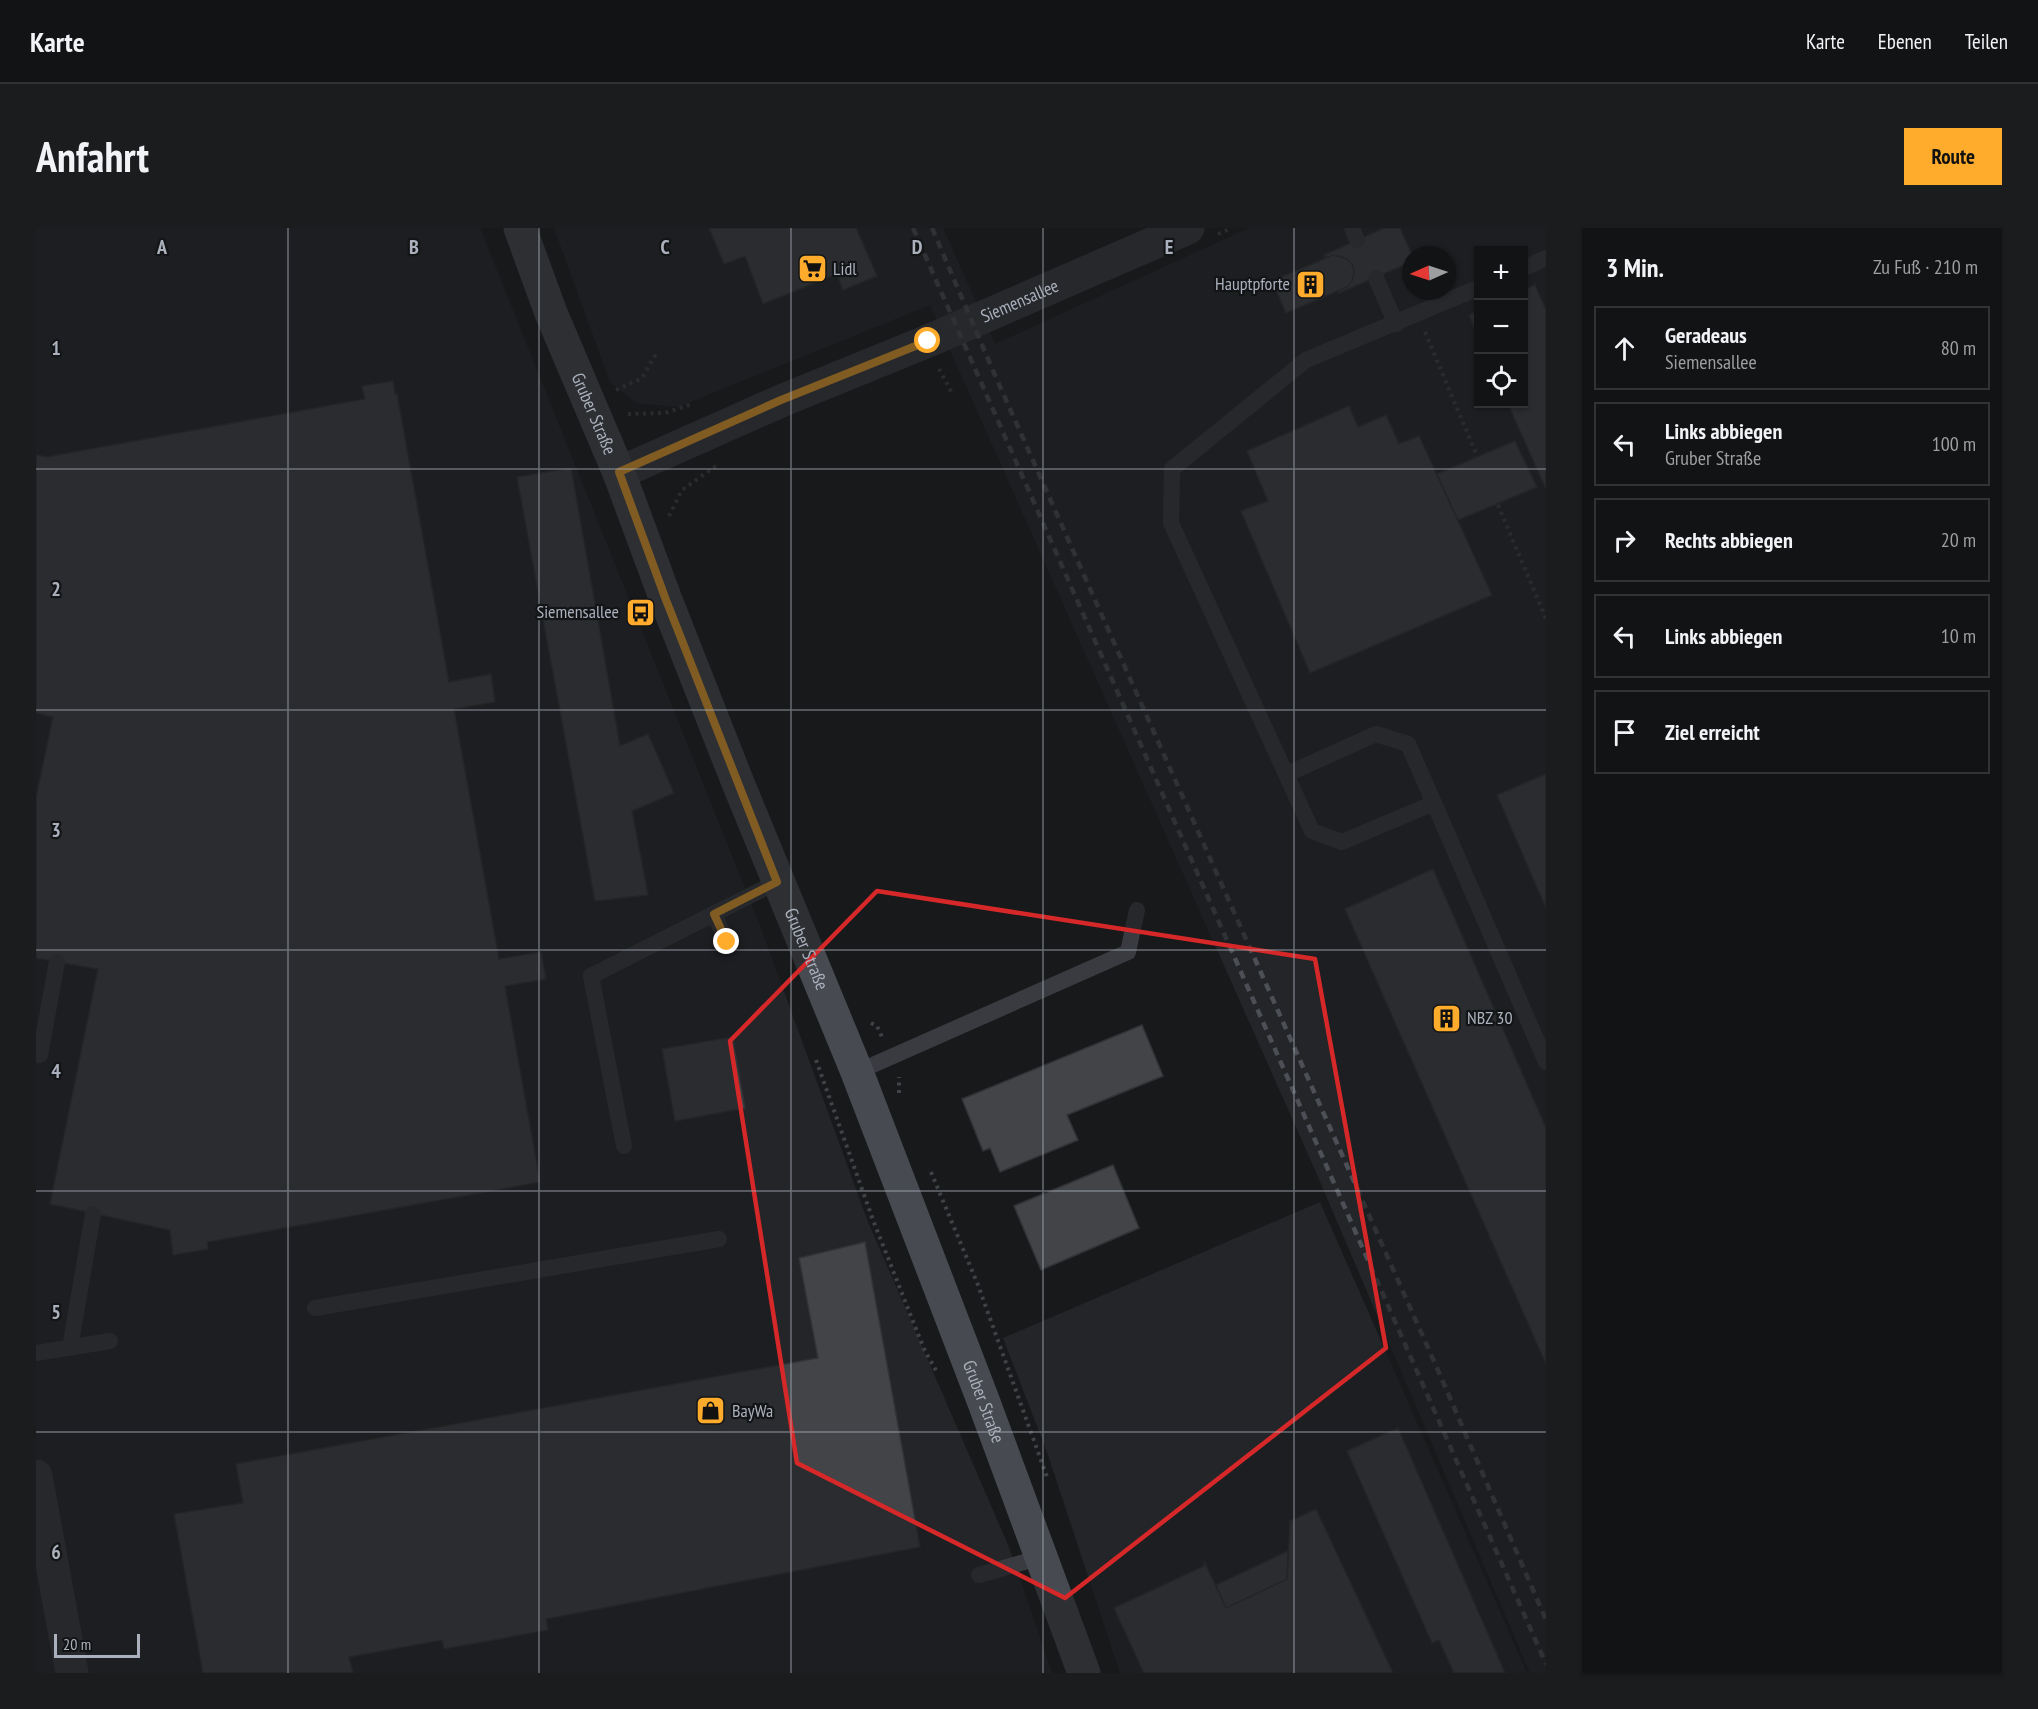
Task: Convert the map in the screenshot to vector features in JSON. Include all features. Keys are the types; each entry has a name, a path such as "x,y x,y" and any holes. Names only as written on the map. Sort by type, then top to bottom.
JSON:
{"street":[{"name":"Gruber Straße","path":"520,228 552,314 619,472 666,600 777,882 857,1072 1084,1673"},
{"name":"Siemensallee","path":"619,472 781,400 928,341 1188,228"},
{"path":"36,1476 72,1673"}],"lane":[{"path":"1528,266 1546,258"},
{"path":"1376,278 1396,324"},
{"path":"1434,803 1342,842 1312,831 1171,523 1172,469 1306,360 1474,290"},
{"path":"1287,774 1376,734 1408,744 1546,1062"},
{"path":"624,1146 591,976 777,882"},
{"path":"857,1072 1128,952 1137,910"},
{"path":"714,914 727,942"},
{"path":"36,1054 40,1055 57,962"},
{"path":"70,1348 93,1214"},
{"path":"315,1308 719,1239"},
{"path":"36,1353 110,1341"},
{"path":"979,1575 1042,1557"}],"path":[{"path":"1418,314 1478,456"},
{"path":"610,393 642,378 656,354"},
{"path":"934,360 953,395"},
{"path":"1498,505 1546,619"}],"highlighted area":[{"path":"877,891 1315,959 1386,1348 1065,1598 797,1463 730,1041"}],"shaded area":[{"path":"36,228 480,228 759,923 868,1222 1009,1547 1052,1673 36,1673"},
{"path":"554,228 943,228 995,344 1249,228 1546,228 1546,1673 1530,1673 1315,1170 930,305 678,407 636,403 610,382"},
{"path":"1320,1202 1527,1673 1120,1673 1048,1455 1003,1338"}],"building":[{"name":"Lidl","path":"709,228 856,228 877,276 843,290 837,274 763,304 745,256 724,264"},
{"path":"1384,228 1400,228 1408,246 1402,246 1402,266 1339,293 1338,291 1347,287 1352,281 1353,266 1347,259 1340,256 1326,257 1324,255"},
{"name":"Hauptpforte","path":"1333,255 1347,259 1353,266 1352,281 1347,287 1286,313 1272,281"},
{"path":"1535,285 1546,310 1546,489 1510,408 1528,408 1528,288"},
{"path":"1474,312 1474,327 1469,315"},
{"path":"393,381 449,682 491,674 495,702 454,709 499,959 541,952 546,979 505,986 540,1182 207,1242 208,1249 173,1255 170,1230 50,1204 98,969 36,958 36,798 53,717 36,713 36,455 47,457 365,399 362,386"},
{"path":"1349,406 1358,427 1386,415 1399,444 1419,436 1492,595 1310,673 1241,511 1268,501 1247,451"},
{"path":"1515,441 1537,487 1458,520 1437,474"},
{"path":"571,468 620,746 648,734 674,793 632,811 648,895 595,901 517,477"},
{"path":"1546,774 1546,908 1497,795"},
{"name":"NBZ 30","path":"1433,869 1546,1128 1546,1364 1345,909"},
{"path":"1142,1025 1163,1076 1067,1115 1078,1140 1000,1172 990,1148 983,1151 962,1099"},
{"path":"732,1037 745,1108 675,1121 662,1049"},
{"path":"1113,1165 1139,1228 1041,1270 1014,1206"},
{"name":"BayWa","path":"865,1242 920,1547 546,1619 548,1630 444,1649 442,1640 349,1657 353,1673 203,1673 174,1514 243,1503 236,1464 818,1358 799,1258"},
{"path":"1398,1428 1505,1673 1454,1673 1439,1640 1432,1643 1347,1451"},
{"path":"1316,1509 1393,1673 1144,1673 1114,1608 1204,1566 1204,1561 1226,1608 1287,1579 1290,1521"},
{"path":"1288,1551 1287,1579 1226,1608 1216,1585"}],"railway":[{"path":"913,228 1546,1664"},
{"path":"932,228 994,373 1437,1368 1546,1620"}],"place":[{"name":"Lidl","path":"812,269"},
{"name":"Hauptpforte","path":"1311,284"},
{"name":"Siemensallee","path":"640,612"},
{"name":"NBZ 30","path":"1446,1018"},
{"name":"BayWa","path":"711,1411"}],"route":[{"path":"727,942 714,914 777,882 666,600 619,472 781,400 928,341"}]}
